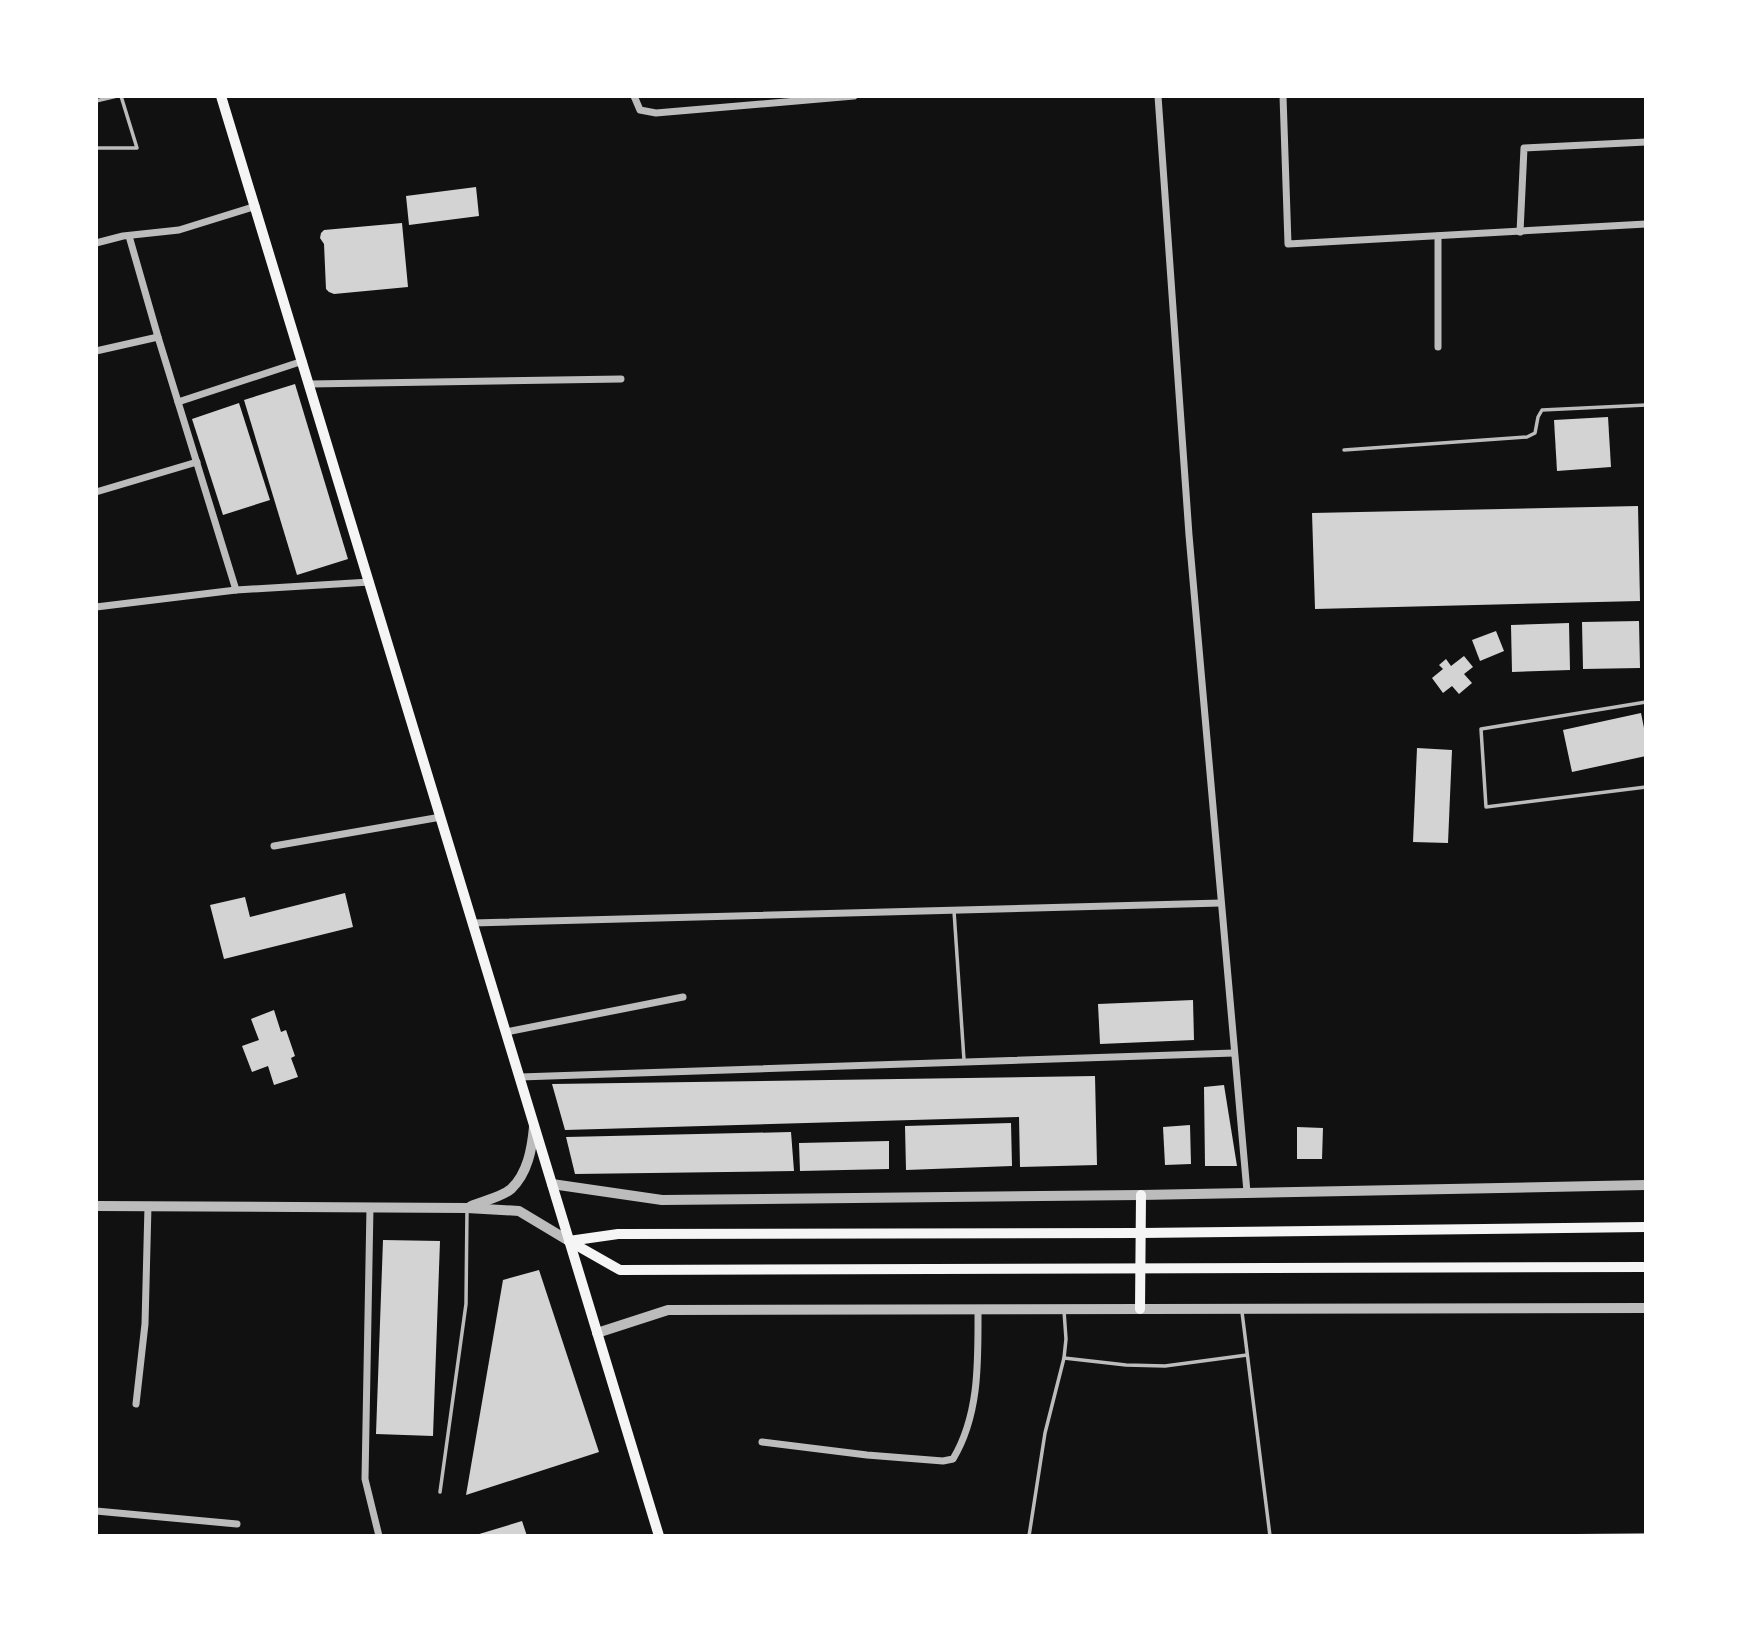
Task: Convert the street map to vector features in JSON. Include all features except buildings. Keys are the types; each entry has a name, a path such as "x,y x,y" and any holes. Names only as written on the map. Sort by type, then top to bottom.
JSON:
{"main road":[{"path":"221,96 659,1536"},
{"path":"1140,1309 1141,1195"},
{"path":"569,1241 618,1234 1141,1233 1646,1227"},
{"path":"569,1241 620,1270 1646,1267"}],"street":[{"path":"634,96 640,110 656,113 854,96"},
{"path":"1158,96 1189,535 1247,1192"},
{"path":"1283,96 1288,244 1646,224"},
{"path":"1520,232 1524,148 1646,142"},
{"path":"96,243 179,230 256,206"},
{"path":"129,236 236,590"},
{"path":"1438,236 1438,347"},
{"path":"96,351 158,337"},
{"path":"178,401 303,361"},
{"path":"310,384 621,379"},
{"path":"96,492 197,462"},
{"path":"96,607 236,590 370,582"},
{"path":"274,846 441,817"},
{"path":"473,923 1220,903"},
{"path":"506,1032 683,997"},
{"path":"520,1077 1234,1053"},
{"path":"467,1208 511,1190 523,1172 531,1151 534,1126"},
{"path":"552,1184 662,1200 1141,1195 1646,1185"},
{"path":"96,1206 467,1208 519,1211 569,1241"},
{"path":"136,1404 145,1324 148,1206"},
{"path":"370,1207 365,1479 379,1536"},
{"path":"597,1333 668,1310 1646,1308"},
{"path":"762,1442 881,1457 943,1461 953,1459 970,1421 975,1394 978,1309"},
{"path":"96,1511 237,1524"}],"lane":[{"path":"96,148 137,148 119,96 99,99"},
{"path":"1344,450 1527,437 1535,433 1542,410 1646,405"},
{"path":"1646,702 1481,729 1486,807 1646,787"},
{"path":"954,910 964,1062"},
{"path":"440,1492 466,1304 467,1208"},
{"path":"1029,1536 1045,1433 1064,1358 1064,1309"},
{"path":"1242,1309 1270,1536"},
{"path":"1064,1358 1165,1366 1247,1355"},
{"path":"1553,1536 1646,1535"}]}
